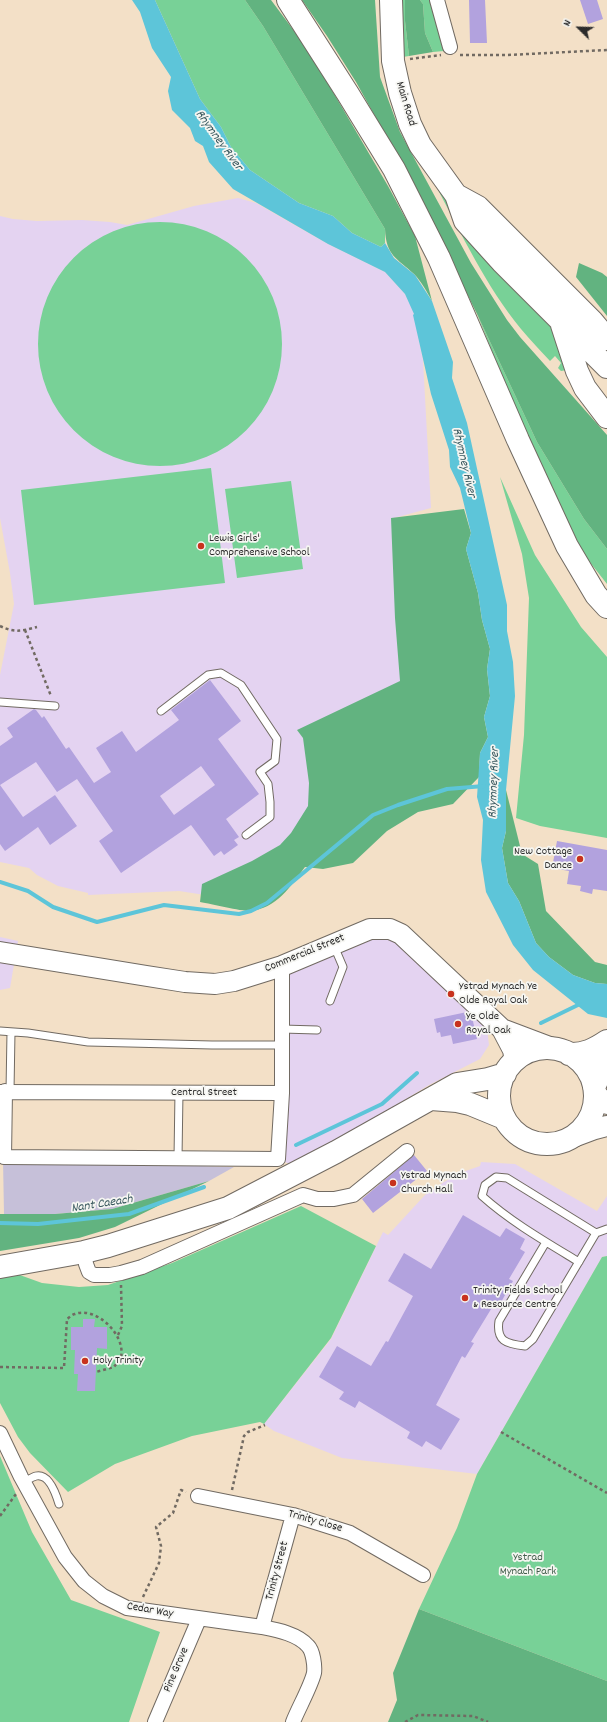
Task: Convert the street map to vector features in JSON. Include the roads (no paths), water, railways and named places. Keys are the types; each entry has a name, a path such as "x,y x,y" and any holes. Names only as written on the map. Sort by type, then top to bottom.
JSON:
{"main road":[{"path":"288,0 394,170 439,258 518,440 567,546 596,595 607,607"},
{"name":"Main Road","path":"391,0 393,61 400,93 410,124 420,144 456,196 465,221 502,262 539,283"},
{"path":"539,283 561,320 580,378 590,396 607,417"},
{"path":"539,283 597,326 607,339"},
{"path":"561,320 607,367"},
{"path":"0,1267 84,1252 108,1246 228,1208 336,1152 457,1084 488,1079 510,1067 527,1053 541,1049 577,1054 589,1052 607,1041"},
{"path":"562,1052 585,1068 598,1095"},
{"path":"510,1067 500,1088 499,1104 504,1118 514,1131 526,1140 541,1144 557,1144 571,1138 582,1129 589,1118 598,1095 607,1060"},
{"path":"431,1099 457,1101 470,1104 504,1118"}],"street":[{"path":"437,0 450,52"},
{"name":"Commercial Street","path":"0,952 185,982 215,984 234,981 282,966 370,928 390,928 401,934 502,1029 513,1050 510,1067"},
{"path":"5,1091 4,1157 278,1159 282,1093 282,966"},
{"name":"Commercial Street","path":"502,1029 562,1052"},
{"name":"Central Street","path":"5,1091 282,1093"},
{"path":"571,1138 607,1126"},
{"path":"84,1252 86,1264 90,1272 94,1275 110,1275 142,1267 303,1195 317,1199 334,1199 353,1195 407,1151"},
{"name":"Cedar Way","path":"0,1433 24,1482 65,1558 74,1571 103,1596 127,1608 136,1610 262,1627 280,1631 299,1638 309,1646 314,1672 293,1722"},
{"name":"Trinity Close","path":"198,1496 293,1515 350,1533 423,1575"},
{"name":"Trinity Street","path":"262,1627 293,1515"},
{"name":"Pine Grove","path":"155,1722 199,1619"}],"lane":[{"path":"161,711 208,674 221,673 240,685 245,691 277,739 275,761 260,772 268,784 270,816 246,834"},
{"path":"0,702 55,706"},
{"path":"330,1001 343,967 333,944"},
{"path":"282,1029 317,1030"},
{"path":"0,1031 28,1033 88,1042 282,1045"},
{"path":"5,1091 10,1032"},
{"path":"178,1158 179,1092"},
{"path":"579,1262 495,1208 482,1196 484,1185 496,1177 507,1178 596,1234"},
{"path":"546,1242 499,1321 498,1330 501,1338 510,1345 524,1346 534,1339 596,1234 607,1229"},
{"path":"24,1482 36,1476 42,1476 47,1480 54,1491 59,1504"}],"water":[{"name":"Rhymney River","path":"132,0 155,0 200,99 221,127 231,147 250,170 299,203 333,216 352,233 381,247 385,243 394,258 415,275 432,301 453,362 452,378 467,423 507,605 507,631 513,662 515,696 506,790 506,831 502,848 508,883 519,901 536,943 549,957 573,975 595,983 607,984 607,1018 588,1014 533,970 513,945 486,892 481,860 483,820 477,797 480,753 488,737 484,717 490,696 487,669 490,649 482,620 478,593 466,549 471,533 460,488 450,467 449,450 431,394 414,314 405,294 385,272 328,244 233,189 209,162 203,146 195,141 190,128 172,110 168,91 171,77 152,48 140,12"}],"waterway":[{"name":"Rhymney River","path":"0,882 28,891 53,907 97,922 164,905 239,914 251,911 267,903 373,815 447,789 484,786"},
{"name":"Nant Caeach","path":"541,1023 580,1004"},
{"name":"Nant Caeach","path":"296,1145 382,1104 417,1073"},
{"name":"Nant Caeach","path":"0,1223 38,1224 129,1214 204,1187"}],"place":[{"name":"Lewis Girls' Comprehensive School","path":"201,546"},
{"name":"New Cottage Dance","path":"580,859"},
{"name":"Ystrad Mynach Ye Olde Royal Oak","path":"451,994"},
{"name":"Ye Olde Royal Oak","path":"458,1024"},
{"name":"Ystrad Mynach Church Hall","path":"393,1183"},
{"name":"Trinity Fields School & Resource Centre","path":"465,1298"},
{"name":"Holy Trinity","path":"85,1361"}],"park label":[{"name":"Ystrad Mynach Park","path":"528,1565"}]}
